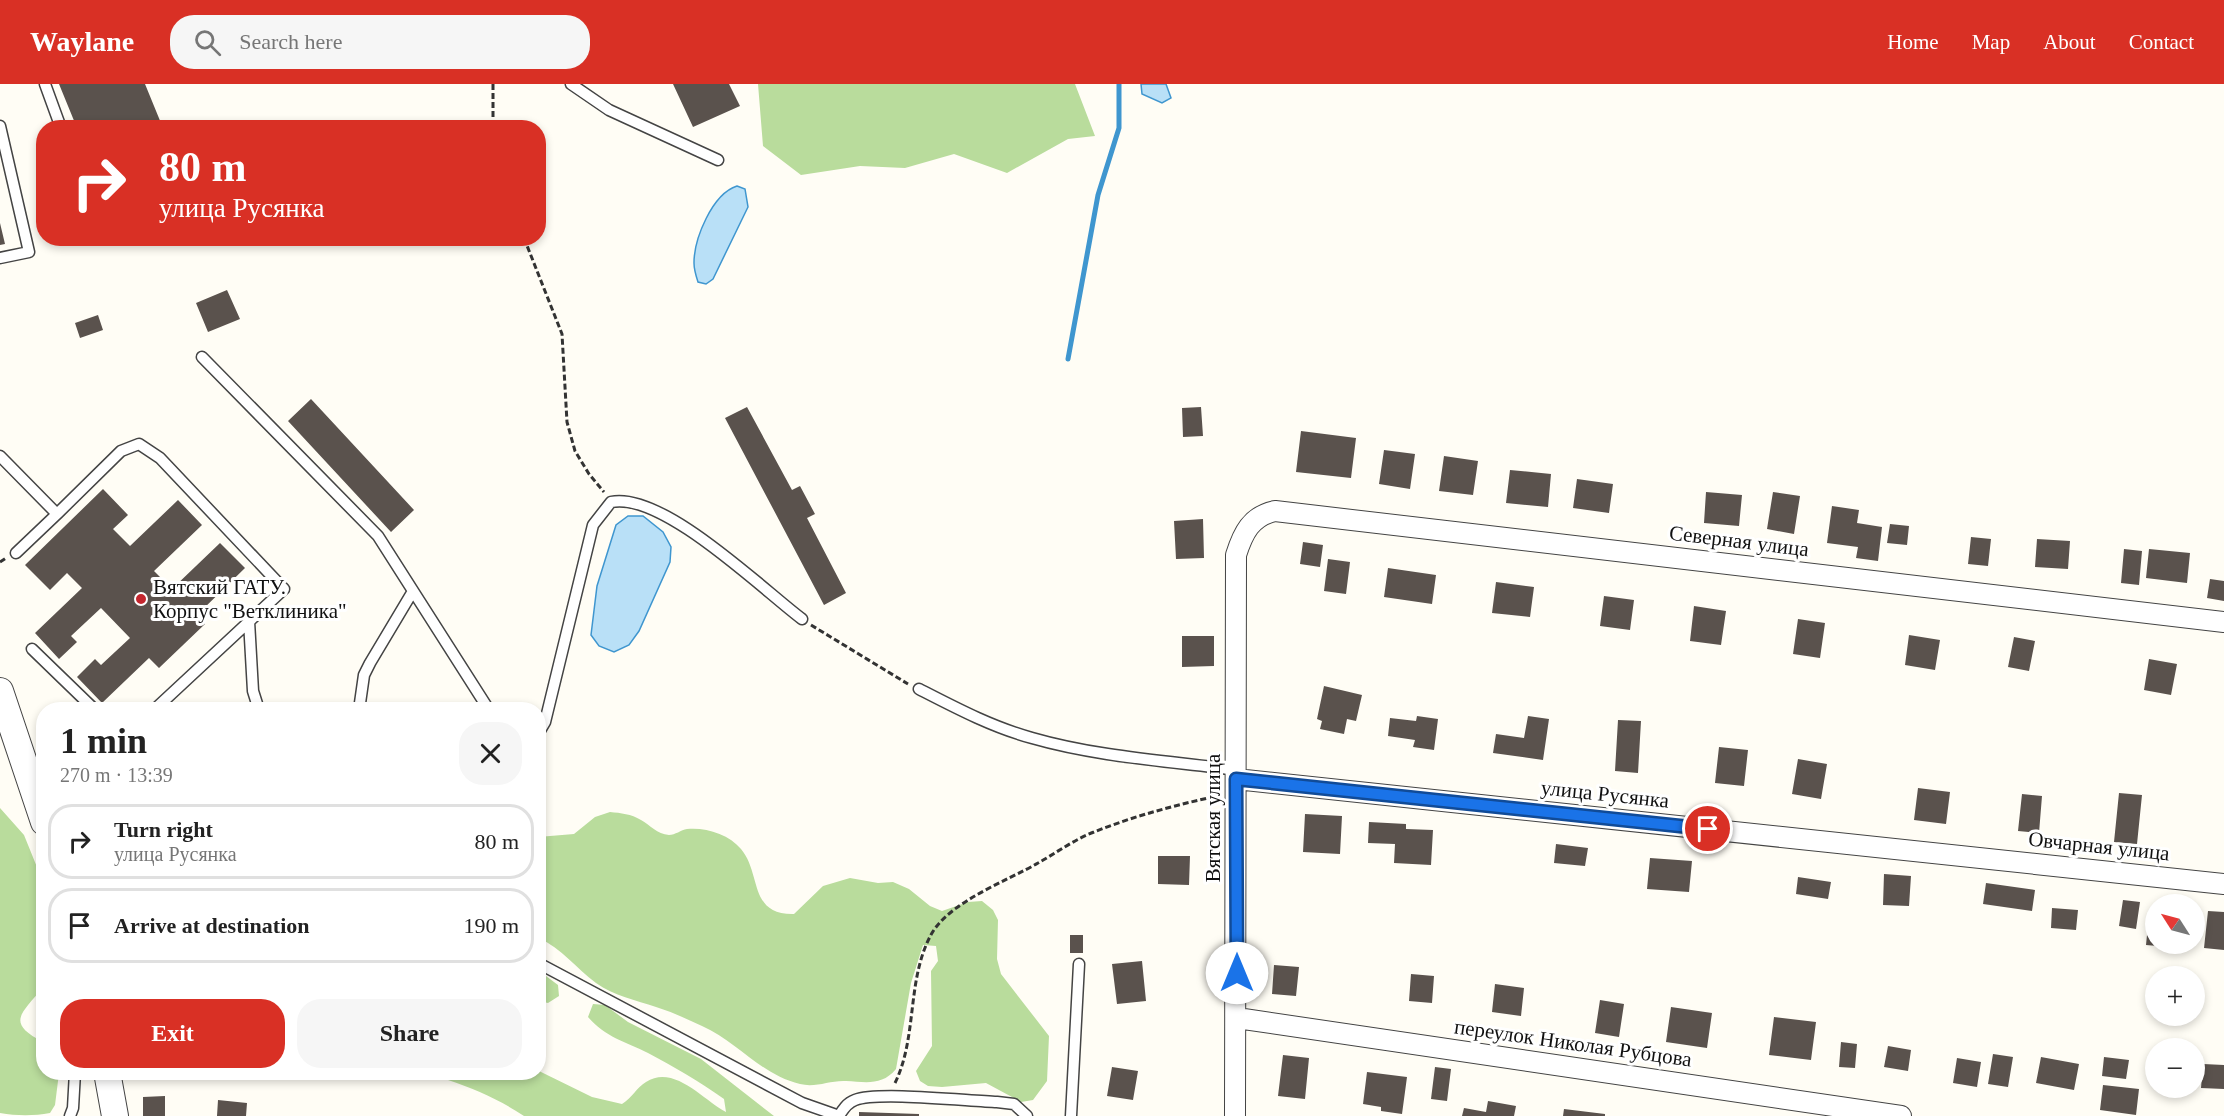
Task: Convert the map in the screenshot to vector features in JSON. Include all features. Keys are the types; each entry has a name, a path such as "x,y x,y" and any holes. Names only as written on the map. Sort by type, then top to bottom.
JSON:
{"street":[{"name":"Северная улица","path":"1251,523 1263,514 1275,511 2224,622"},
{"name":"Вятская улица","path":"1235,1116 1237,1018 1236,555 1251,523"},
{"path":"0,692 36,798"},
{"name":"улица Русянка","path":"1236,780 1968,857"},
{"name":"Овчарная улица","path":"1968,857 2224,884"},
{"name":"переулок Николая Рубцова","path":"1237,1018 1901,1116"},
{"path":"108,1080 115,1116"}],"lane":[{"path":"45,84 58,120"},
{"path":"571,84 609,110 718,160"},
{"path":"0,126 28,252 0,258"},
{"path":"202,357 378,536 484,702"},
{"path":"16,553 121,451 139,444 160,458 284,589 163,702"},
{"path":"0,456 57,514"},
{"path":"546,712 593,525 611,502 628,501 691,531 712,544 763,590 802,619"},
{"path":"360,702 364,675 413,591"},
{"path":"249,621 253,691 256,702"},
{"path":"32,649 87,702"},
{"path":"918,689 994,726 1032,738 1236,780"},
{"path":"1071,1116 1079,964"},
{"path":"546,967 802,1103 839,1116 844,1107 853,1100 888,1097 1014,1104 1027,1116"},
{"path":"70,1116 73,1108 75,1080"}],"path":[{"path":"493,84 493,120"},
{"path":"527,246 562,333 567,422 575,451 589,474 611,502"},
{"path":"802,619 857,655 918,689"},
{"path":"888,1097 898,1076 910,1038 912,1005 919,972 932,934 941,921 975,896 1093,832 1169,807 1236,780"}],"green space":[{"path":"758,84 1075,84 1095,136 1068,139 1007,173 954,154 905,168 860,166 801,175 763,146"},
{"path":"0,808 24,835 36,865 36,996 24,1011 21,1023 24,1029 36,1038 36,1080 58,1080 55,1105 50,1113 19,1115 0,1113"},
{"path":"610,812 622,813 633,816 665,834 671,835 687,829 701,829 730,839 741,849 747,859 763,900 769,908 779,913 794,914 823,886 850,878 878,883 893,882 909,889 930,906 942,911 968,902 982,901 993,910 998,920 997,959 1001,974 1049,1036 1047,1081 1033,1100 1021,1102 986,1083 942,1087 928,1086 920,1081 916,1071 932,1046 931,971 938,961 936,946 923,945 911,983 896,1069 885,1078 873,1082 840,1081 806,1085 786,1080 702,1026 603,987 546,942 546,836 574,834 595,817"},
{"path":"546,976 558,985 559,996 546,1003"},
{"path":"593,1004 605,1005 628,1022 701,1059 774,1116 524,1116 478,1091 447,1080 546,1080 546,1074 592,1097 622,1104 646,1082 667,1077 678,1080 726,1112 724,1099 658,1058 601,1030 588,1017"}],"water":[{"path":"1141,84 1166,84 1171,98 1162,103 1142,94"},
{"path":"737,186 745,189 748,207 713,279 706,284 698,282 694,263 701,230 706,218 720,198"},
{"path":"628,516 643,516 663,532 671,547 670,562 639,631 629,645 614,652 599,646 591,635 597,586 616,525"}],"building":[{"path":"59,84 145,84 160,120 74,120"},
{"path":"673,84 729,84 740,106 693,127"},
{"path":"0,223 5,244 0,245"},
{"path":"227,290 240,319 208,332 196,303"},
{"path":"98,315 103,330 80,338 75,323"},
{"path":"311,399 414,510 391,532 288,421"},
{"path":"747,407 792,490 800,486 815,514 807,518 846,593 824,605 725,418"},
{"path":"1201,407 1203,436 1183,437 1182,408"},
{"path":"1301,431 1356,438 1351,478 1296,472"},
{"path":"1384,450 1415,454 1410,489 1379,484"},
{"path":"1444,456 1478,461 1473,495 1439,491"},
{"path":"1510,470 1551,474 1548,507 1506,503"},
{"path":"1577,479 1613,484 1609,513 1573,508"},
{"name":"Вятский ГАТУ. Корпус \"Ветклиника\"","path":"103,489 128,515 113,529 130,546 178,500 202,525 154,571 172,589 220,543 245,568 197,615 205,624 159,668 149,658 101,702 77,677 95,659 101,665 130,638 101,608 71,636 77,642 59,659 35,633 82,588 67,573 50,590 25,565"},
{"path":"1706,492 1742,495 1739,526 1704,523"},
{"path":"1773,492 1800,496 1794,534 1767,529"},
{"path":"1832,506 1859,510 1857,523 1882,527 1878,561 1856,558 1858,547 1827,543"},
{"path":"1203,519 1204,558 1176,559 1174,521"},
{"path":"1890,524 1909,526 1907,545 1887,543"},
{"path":"1971,537 1991,539 1988,566 1968,564"},
{"path":"2037,539 2070,541 2068,569 2035,567"},
{"path":"1303,542 1323,545 1320,567 1300,564"},
{"path":"2124,549 2142,551 2139,585 2121,583"},
{"path":"2149,549 2190,553 2187,583 2146,578"},
{"path":"1328,559 1350,562 1346,594 1324,591"},
{"path":"1388,568 1436,575 1432,604 1384,597"},
{"path":"2210,579 2224,581 2224,601 2207,598"},
{"path":"1496,582 1534,587 1530,617 1492,613"},
{"path":"1604,596 1634,600 1630,630 1600,626"},
{"path":"1694,606 1726,611 1721,645 1690,641"},
{"path":"1798,619 1825,623 1820,658 1793,654"},
{"path":"1909,635 1940,640 1935,670 1905,665"},
{"path":"1182,636 1214,636 1214,666 1182,667"},
{"path":"2014,637 2035,641 2029,671 2008,667"},
{"path":"2149,659 2177,664 2171,695 2144,690"},
{"path":"1324,686 1362,695 1356,721 1347,719 1344,734 1320,729 1322,721 1317,719"},
{"path":"1417,716 1438,719 1434,750 1413,747 1415,740 1388,736 1390,718 1416,721"},
{"path":"1528,716 1549,719 1543,760 1493,753 1496,734 1524,738"},
{"path":"1618,720 1641,721 1638,773 1615,771"},
{"path":"1719,747 1748,750 1744,786 1715,783"},
{"path":"1798,759 1827,764 1821,799 1792,794"},
{"path":"1918,788 1950,792 1946,824 1914,820"},
{"path":"2119,793 2142,795 2137,844 2114,842"},
{"path":"2022,794 2042,796 2039,833 2018,831"},
{"path":"1305,814 1342,816 1340,854 1303,852"},
{"path":"1369,822 1406,824 1406,829 1433,830 1431,865 1394,863 1395,844 1368,843"},
{"path":"1556,844 1588,848 1585,866 1554,863"},
{"path":"1158,856 1190,856 1189,885 1158,884"},
{"path":"1650,858 1692,861 1689,892 1647,889"},
{"path":"1884,874 1911,876 1909,906 1883,905"},
{"path":"1798,877 1831,882 1828,899 1796,894"},
{"path":"1986,883 2035,890 2032,911 1983,904"},
{"path":"2123,900 2140,902 2136,929 2119,926"},
{"path":"2052,908 2078,910 2076,930 2051,928"},
{"path":"2208,911 2224,912 2224,950 2205,948"},
{"path":"1070,935 1083,935 1083,953 1070,953"},
{"path":"1142,961 1146,1001 1117,1004 1112,964"},
{"path":"1274,965 1299,967 1296,996 1272,994"},
{"path":"1411,974 1434,976 1432,1003 1409,1001"},
{"path":"1495,984 1524,988 1521,1016 1492,1012"},
{"path":"1600,1000 1624,1004 1619,1037 1595,1033"},
{"path":"1671,1007 1712,1013 1707,1048 1666,1042"},
{"path":"1774,1017 1816,1022 1811,1060 1769,1055"},
{"path":"1841,1042 1857,1044 1855,1068 1839,1067"},
{"path":"1888,1046 1911,1050 1908,1071 1884,1067"},
{"path":"1993,1054 2013,1057 2008,1087 1988,1084"},
{"path":"1283,1055 1309,1058 1305,1099 1278,1096"},
{"path":"2041,1057 2079,1064 2074,1090 2036,1083"},
{"path":"2104,1057 2129,1060 2126,1079 2102,1076"},
{"path":"1957,1058 1981,1062 1977,1087 1953,1083"},
{"path":"2205,1064 2224,1065 2224,1089 2205,1088"},
{"path":"1112,1067 1138,1071 1133,1100 1107,1096"},
{"path":"1435,1067 1451,1069 1447,1101 1431,1099"},
{"path":"1367,1072 1407,1077 1402,1114 1381,1111 1381,1107 1363,1104"},
{"path":"2103,1085 2139,1089 2136,1115 2100,1110"},
{"path":"165,1096 165,1116 143,1116 143,1097"},
{"path":"218,1100 247,1103 246,1116 217,1116"},
{"path":"1488,1101 1516,1106 1514,1116 1462,1116 1464,1108 1486,1112"},
{"path":"1564,1109 1605,1114 1605,1116 1563,1116"},
{"path":"859,1112 919,1114 919,1116 859,1116"}],"waterway":[{"path":"1068,359 1098,195 1119,128 1119,84"}],"place":[{"name":"Вятский ГАТУ. Корпус \"Ветклиника\"","path":"141,599"}],"route":[{"path":"1237,973 1236,779 1708,829"}]}
